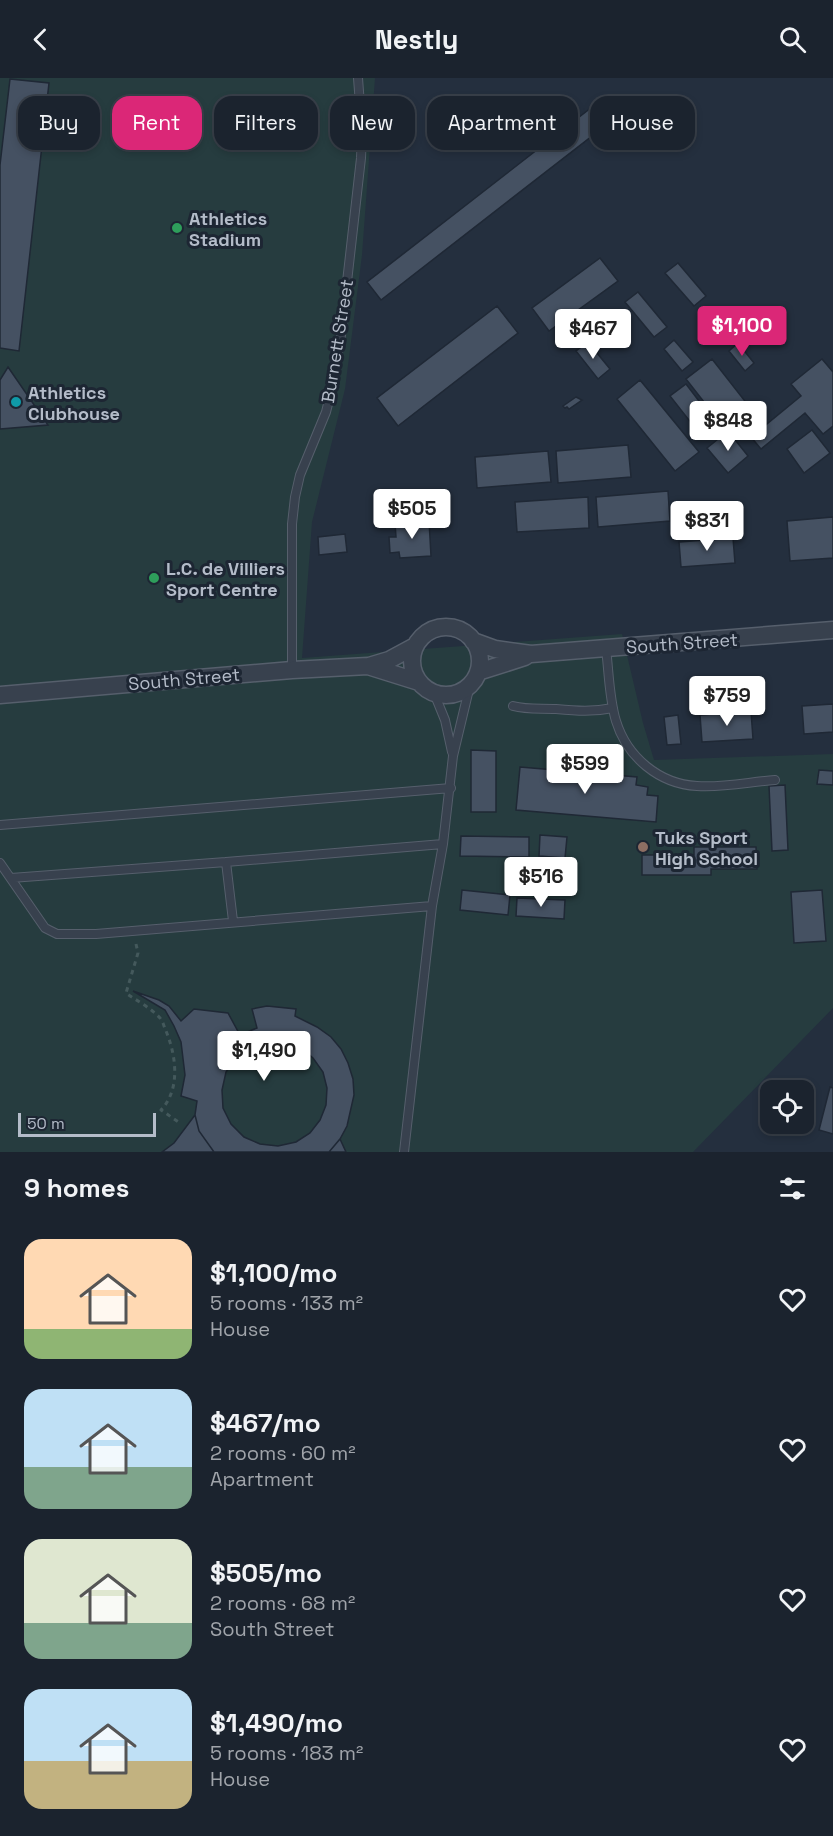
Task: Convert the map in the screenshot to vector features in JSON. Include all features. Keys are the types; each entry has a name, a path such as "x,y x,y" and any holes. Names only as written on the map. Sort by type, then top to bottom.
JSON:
{"street":[{"path":"448,627 457,629 473,641 479,656 474,679 453,695 434,693 419,682 412,664 415,646 429,632 448,627"},
{"name":"South Street","path":"473,641 495,649 531,654 833,630"},
{"name":"South Street","path":"0,695 292,670 368,666 389,660 415,646"},
{"name":"South Street","path":"474,679 531,654"},
{"name":"South Street","path":"368,666 419,682"}],"lane":[{"name":"Burnett Street","path":"292,670 292,524 300,475 332,392 341,335 361,158 362,132 357,78"},
{"path":"606,649 616,721 632,752 658,776 669,781 698,786 775,780"},
{"path":"404,1152 432,906 451,788 453,756 474,679"},
{"path":"434,693 445,720 453,756"},
{"path":"513,706 526,710 557,709 581,712 596,712 613,708"},
{"path":"0,825 451,788"},
{"path":"11,878 443,844"},
{"path":"226,862 233,921"},
{"path":"0,863 37,918 50,931 57,934 134,931 432,906"}],"path":[{"path":"134,931 138,953 126,993 161,1019 175,1060 175,1075 167,1104 161,1110 180,1123"}],"green space":[{"name":"L.C. de Villiers Sport Centre","path":"0,78 375,78 374,96 330,96 330,150 370,150 362,255 345,389 312,522 302,658 622,634 654,760 833,754 833,1008 763,1080 760,1080 760,1083 693,1152 0,1152"}],"building":[{"path":"10,79 49,83 48,96 18,96 18,150 42,150 19,351 0,348 0,165"},
{"path":"590,109 590,138 578,147 578,118"},
{"path":"537,150 574,150 381,300 367,282"},
{"path":"600,258 618,281 549,331 532,308"},
{"path":"678,263 706,296 694,306 665,273"},
{"path":"638,292 667,327 654,337 625,302"},
{"path":"497,306 518,333 398,426 377,398"},
{"path":"674,340 693,362 682,371 664,349"},
{"path":"588,342 610,369 598,379 576,351"},
{"path":"738,343 754,363 745,371 729,351"},
{"path":"712,359 748,405 722,425 686,379"},
{"path":"822,359 833,372 833,426 823,434 805,413 761,449 751,437 801,396 791,384"},
{"name":"Athletics Clubhouse","path":"8,367 48,425 0,429 0,380"},
{"path":"640,380 699,452 675,471 617,399"},
{"path":"686,384 718,426 703,438 670,396"},
{"path":"576,397 582,400 569,409 563,406"},
{"path":"812,430 830,453 804,473 787,449"},
{"path":"728,431 748,456 728,473 707,448"},
{"path":"628,445 631,477 558,483 556,451"},
{"path":"548,451 551,482 477,488 475,457"},
{"path":"668,491 670,521 598,527 596,497"},
{"path":"588,497 589,528 517,532 515,502"},
{"path":"833,517 833,558 790,561 787,521"},
{"path":"429,520 431,556 400,558 399,552 390,553 389,537 396,537 395,523"},
{"path":"345,534 347,552 319,555 318,537"},
{"path":"733,538 735,563 681,567 679,542"},
{"path":"833,704 833,732 804,734 802,706"},
{"path":"751,711 753,739 702,742 700,715"},
{"path":"678,715 681,744 667,745 664,717"},
{"path":"471,750 496,751 496,812 471,812"},
{"path":"520,767 637,777 636,785 648,787 647,795 658,796 656,822 516,810"},
{"path":"819,770 833,771 833,785 817,784"},
{"path":"785,785 788,850 772,851 769,786"},
{"path":"540,835 567,837 565,858 539,856"},
{"path":"461,836 529,837 529,857 460,856"},
{"path":"694,847 756,847 757,869 711,869 711,875 642,875 642,855 694,855"},
{"path":"462,890 510,895 508,915 460,910"},
{"path":"822,890 826,941 794,943 791,892"},
{"path":"517,898 565,900 564,919 516,916"},
{"path":"133,991 169,1006 181,1021 194,1009 228,1013 240,1035 257,1028 252,1009 267,1006 296,1009 295,1016 331,1037 341,1049 348,1063 353,1079 354,1095 347,1126 340,1139 329,1152 214,1152 199,1131 195,1115 197,1101 181,1096 185,1075 181,1042 165,1010","holes":["267,1041 284,1042 300,1047 313,1058 323,1072 327,1088 326,1105 320,1120 310,1133 296,1142 278,1146 260,1144 244,1137 231,1124 223,1108 222,1090 226,1072 236,1057 250,1047"]},
{"path":"830,1087 833,1088 833,1134 819,1130"},
{"path":"195,1115 199,1131 214,1152 162,1152 174,1143"},
{"path":"340,1139 346,1152 329,1152"}],"place":[{"name":"Athletics Stadium","path":"177,228"},
{"name":"Athletics Clubhouse","path":"16,402"},
{"name":"L.C. de Villiers Sport Centre","path":"154,578"},
{"name":"Tuks Sport High School","path":"643,847"}]}
